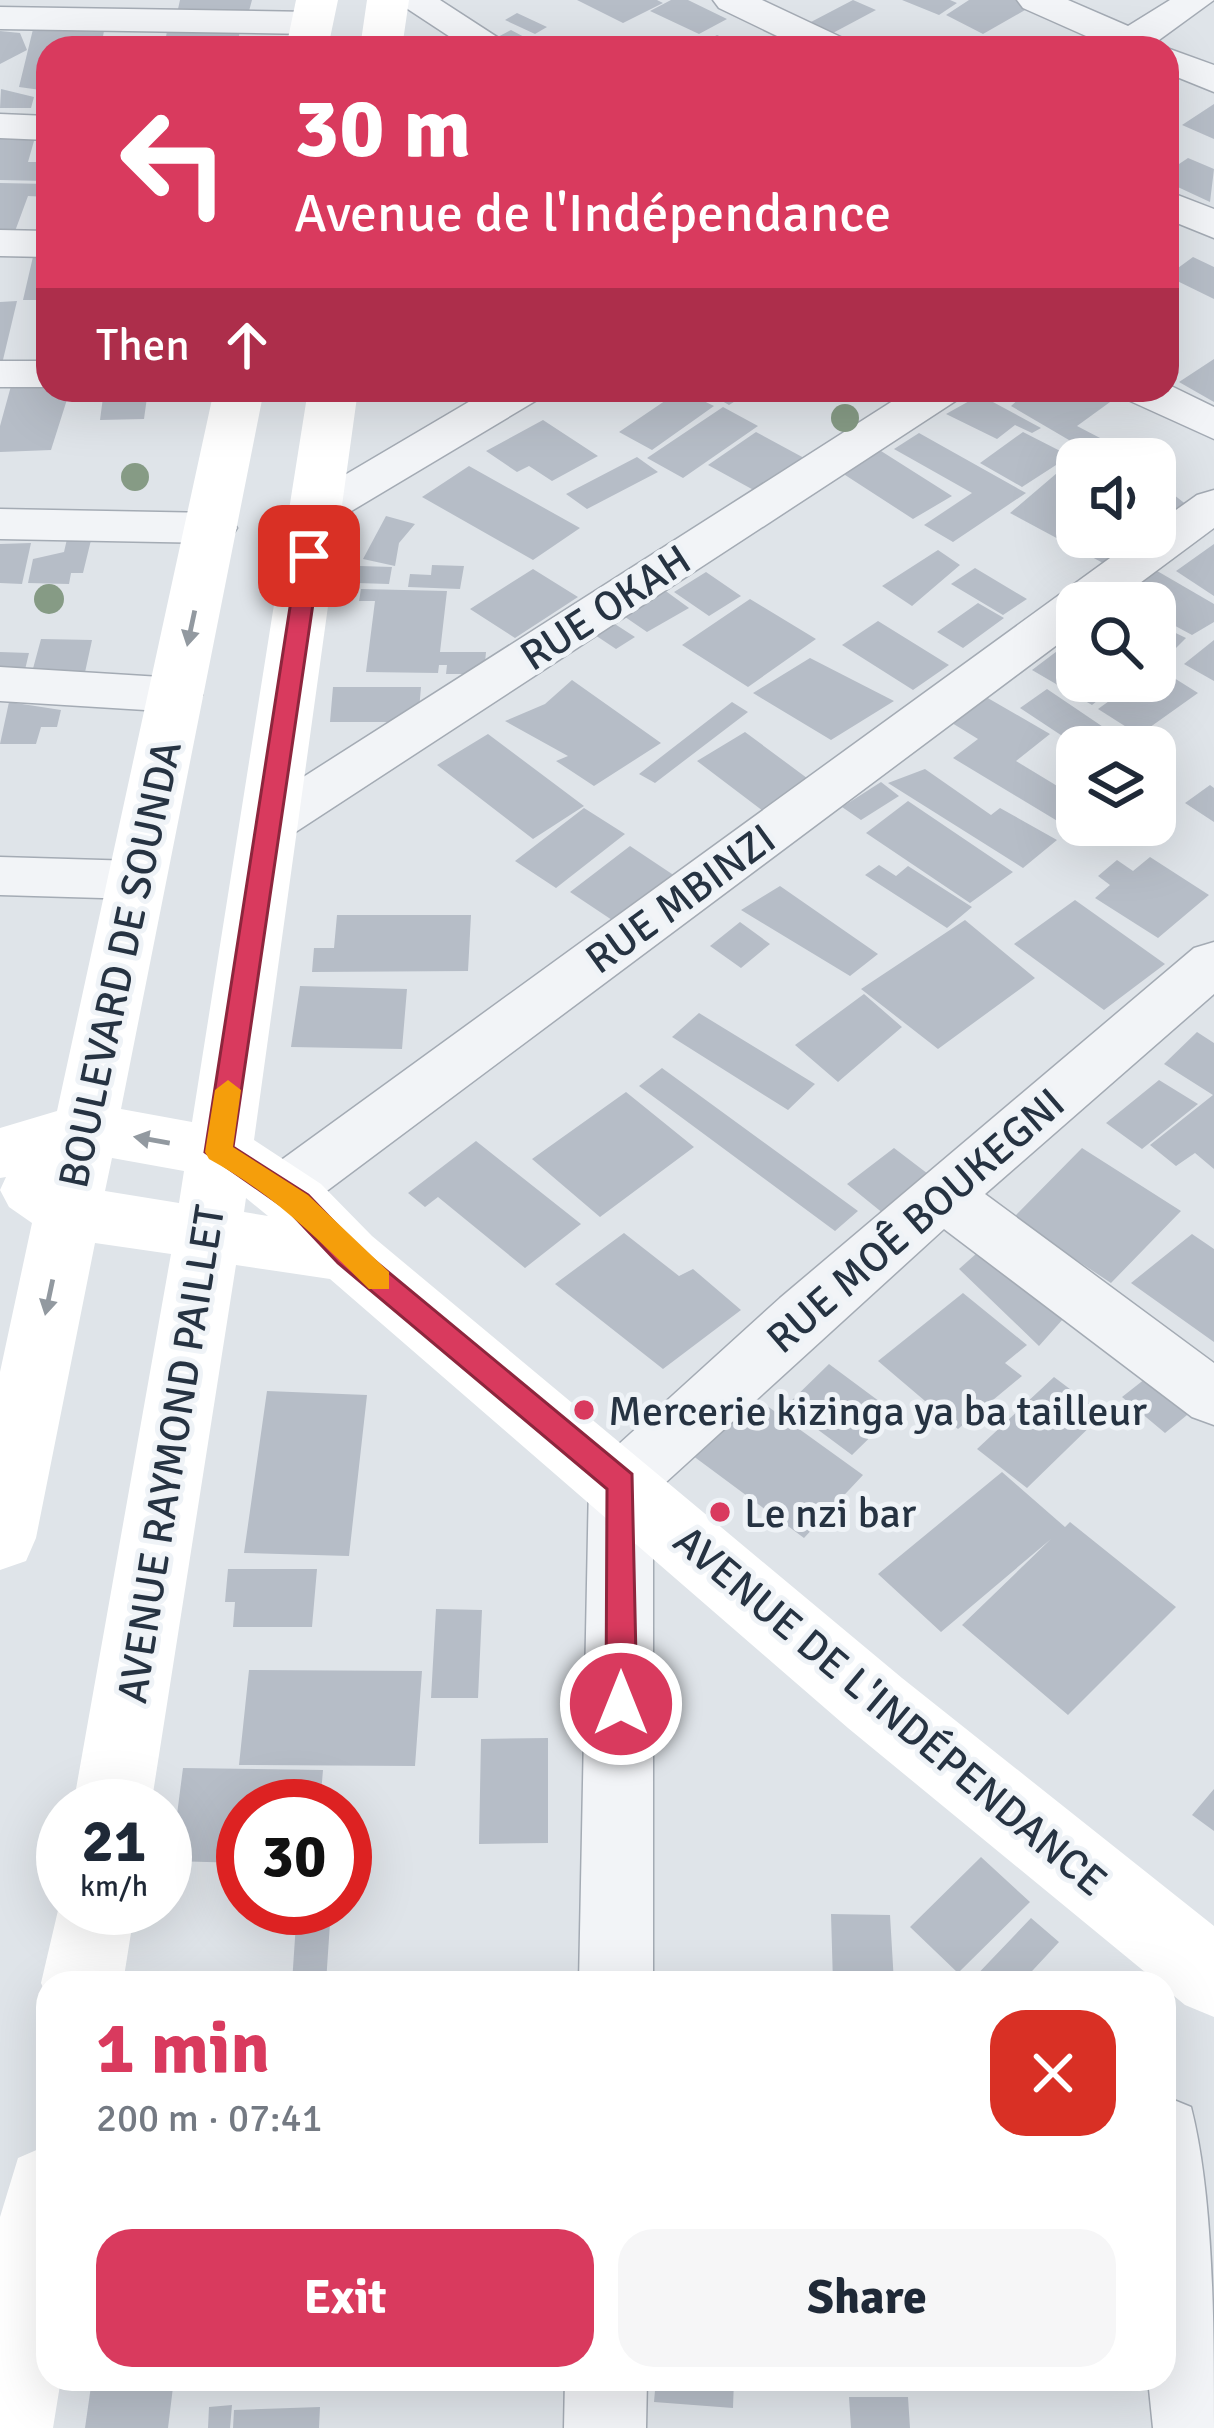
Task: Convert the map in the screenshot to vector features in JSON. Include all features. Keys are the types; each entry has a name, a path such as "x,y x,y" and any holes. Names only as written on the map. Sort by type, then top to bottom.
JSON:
{"main road":[{"path":"384,36 388,0"},
{"name":"BOULEVARD DE SOUNDA","path":"0,1538 236,402"},
{"name":"AVENUE RAYMOND PAILLET","path":"116,1779 207,1236 331,402"},
{"path":"0,1153 86,1128 219,1152 283,1191 348,1255"},
{"path":"0,1168 67,1212 348,1255"},
{"name":"AVENUE DE L'INDÉPENDANCE","path":"348,1255 875,1703 1146,1951 1214,1977"},
{"path":"84,1971 90,1935"},
{"path":"8,2428 36,2260"}],"street":[{"path":"413,0 475,36"},
{"path":"732,0 807,36"},
{"path":"1036,0 1113,36"},
{"path":"1156,36 1196,0"},
{"path":"0,18 312,24"},
{"path":"1179,65 1214,80"},
{"path":"0,126 36,128"},
{"path":"1179,209 1214,225"},
{"path":"0,244 36,244"},
{"path":"0,374 36,374"},
{"path":"316,512 501,402"},
{"name":"RUE OKAH","path":"269,824 922,402"},
{"path":"1168,402 1214,425"},
{"name":"RUE MBINZI","path":"1109,582 1214,505"},
{"path":"0,524 213,528"},
{"name":"RUE MBINZI","path":"283,1191 1056,621"},
{"path":"0,684 177,695"},
{"path":"0,876 136,880"},
{"name":"RUE MOÊ BOUKEGNI","path":"621,1484 941,1194 1201,994"},
{"path":"941,1194 1214,1398"},
{"path":"616,1971 621,1484"},
{"path":"1176,2252 1194,2428"},
{"path":"605,2428 606,2391"}],"building":[{"path":"180,0 252,0 249,11 178,9"},
{"path":"577,0 657,0 663,3 623,23"},
{"path":"671,0 688,0 727,19 699,34 650,11"},
{"path":"853,0 876,10 831,34 809,23"},
{"path":"902,0 950,0 957,3 939,15"},
{"path":"969,0 1019,0 1032,6 983,34 946,15"},
{"path":"517,13 547,27 535,34 505,20"},
{"path":"35,21 105,25 103,36 36,36 36,89 19,87"},
{"path":"240,30 239,36 166,36 167,31"},
{"path":"0,31 20,33 27,50 0,64"},
{"path":"1,89 34,97 31,108 0,108"},
{"path":"1214,104 1214,139 1182,125"},
{"path":"0,134 36,134 28,162 36,162 36,181 0,180"},
{"path":"1188,158 1214,169 1210,202 1179,188 1179,164"},
{"path":"0,183 36,184 36,196 28,196 14,234 0,234"},
{"path":"35,248 36,248 36,300 23,300"},
{"path":"1193,257 1214,267 1214,299 1179,282 1179,267"},
{"path":"17,301 2,364 0,364 0,302"},
{"path":"1214,359 1214,402 1179,382"},
{"path":"11,386 36,388 36,402 66,402 51,450 0,452 0,426"},
{"path":"102,402 146,402 144,419 100,420"},
{"path":"663,402 714,406 652,450 619,432"},
{"path":"967,402 993,402 1041,428 1032,433 1015,425 997,439 946,414"},
{"path":"1015,402 1110,402 1077,426 1100,438 1066,438 1011,406"},
{"path":"723,407 758,426 683,478 647,458"},
{"path":"543,420 598,456 552,481 529,466 517,472 486,451"},
{"path":"756,432 817,465 770,499 708,465"},
{"path":"1023,432 1056,449 1056,465 1022,487 980,463"},
{"path":"919,433 1026,493 953,542 924,525 972,493 894,449"},
{"path":"881,451 952,496 913,519 842,473"},
{"path":"637,457 658,472 587,509 566,494"},
{"path":"469,466 580,528 533,560 422,497"},
{"path":"1056,474 1056,538 1010,513"},
{"path":"1176,496 1192,509 1176,522"},
{"path":"386,516 415,524 399,543 395,566 363,559"},
{"path":"67,539 91,540 83,573 71,573 69,584 28,583 33,559 64,552"},
{"path":"31,543 22,584 0,583 0,544"},
{"path":"1214,544 1214,596 1176,571"},
{"path":"938,550 960,565 912,606 882,586"},
{"path":"432,565 464,566 460,589 408,587 410,574 431,575"},
{"path":"360,566 392,567 389,584 357,583"},
{"path":"975,568 1027,599 1003,615 951,584"},
{"path":"1152,568 1214,604 1214,622 1192,635 1176,626 1176,582 1134,582"},
{"path":"533,569 578,597 515,638 470,609"},
{"path":"706,572 741,596 709,616 674,592"},
{"path":"652,581 689,608 647,632 612,608"},
{"path":"361,589 447,591 440,652 486,652 484,674 446,674 447,665 439,665 438,673 366,672 375,601 359,601"},
{"path":"750,599 816,639 748,687 682,645"},
{"path":"978,603 1004,618 963,648 937,632"},
{"path":"604,617 635,637 616,649 586,629"},
{"path":"878,621 949,665 913,690 842,645"},
{"path":"41,639 92,640 84,677 31,676"},
{"path":"1214,640 1214,681 1184,664"},
{"path":"0,652 29,653 23,678 0,677"},
{"path":"1056,652 1056,684 1032,670"},
{"path":"810,658 894,701 831,740 753,693"},
{"path":"1176,679 1198,693 1152,726 1125,726 1098,709 1108,702 1176,702"},
{"path":"572,680 661,743 594,786 556,761 568,756 505,721 545,704"},
{"path":"333,687 421,687 418,722 330,722"},
{"path":"1047,689 1056,695 1056,702 1066,702 1102,726 1056,726 1056,732 1020,708"},
{"path":"986,697 1050,734 1016,761 1056,785 1056,820 953,758 978,739 952,723"},
{"path":"9,702 61,710 57,727 41,727 36,744 0,744"},
{"path":"732,702 748,712 655,783 639,774"},
{"path":"745,732 815,784 767,814 697,761"},
{"path":"488,734 584,806 533,839 437,765"},
{"path":"925,769 991,815 1000,808 1056,841 1023,868 888,783"},
{"path":"881,782 899,796 861,820 842,807"},
{"path":"1210,785 1214,788 1214,822 1185,803"},
{"path":"908,801 1013,872 970,903 866,833"},
{"path":"584,808 625,834 556,888 515,861"},
{"path":"630,846 675,876 615,922 570,892"},
{"path":"1150,857 1209,895 1158,938 1095,898 1110,885 1098,876 1117,860 1133,871"},
{"path":"879,865 896,876 908,866 972,907 947,928 865,875"},
{"path":"780,886 878,954 850,976 741,910"},
{"path":"1075,900 1165,964 1104,1010 1014,944"},
{"path":"337,915 471,915 468,971 312,972 314,948 334,948"},
{"path":"965,920 1035,978 938,1049 861,989"},
{"path":"740,922 770,944 741,968 710,946"},
{"path":"300,986 407,989 402,1049 291,1047"},
{"path":"864,994 902,1027 838,1082 795,1045"},
{"path":"699,1013 815,1084 788,1110 672,1037"},
{"path":"1197,1032 1214,1043 1214,1169 1195,1153 1176,1166 1150,1145 1213,1095 1164,1064"},
{"path":"662,1068 858,1211 835,1231 639,1086"},
{"path":"1159,1080 1198,1104 1142,1149 1106,1123"},
{"path":"626,1092 694,1147 600,1217 532,1159"},
{"path":"476,1141 581,1224 525,1268 438,1197 425,1207 408,1193"},
{"path":"894,1148 932,1177 884,1214 847,1184"},
{"path":"1082,1148 1181,1211 1111,1283 1013,1218"},
{"path":"624,1233 679,1276 693,1269 741,1310 663,1369 555,1284"},
{"path":"1192,1234 1214,1249 1214,1342 1131,1283"},
{"path":"977,1253 1063,1319 1039,1346 959,1269"},
{"path":"963,1293 1027,1345 1005,1363 1022,1376 958,1429 878,1361"},
{"path":"829,1364 895,1413 852,1455 786,1406"},
{"path":"1150,1375 1192,1411 1165,1433 1122,1397"},
{"path":"1054,1377 1103,1414 1027,1488 977,1449"},
{"path":"738,1385 863,1475 804,1538 677,1444"},
{"path":"267,1391 367,1395 349,1556 244,1553"},
{"path":"1002,1472 1065,1527 1070,1522 1176,1607 1068,1715 962,1625 1051,1539 941,1632 878,1574"},
{"path":"228,1569 317,1569 312,1627 233,1627 235,1602 225,1602"},
{"path":"436,1609 482,1610 478,1698 431,1698"},
{"path":"249,1670 422,1671 415,1766 239,1765"},
{"path":"548,1738 548,1843 479,1844 481,1739"},
{"path":"183,1768 323,1770 322,1779 216,1779 216,1862 192,1862 192,1779 182,1779"},
{"path":"1214,1789 1214,1831 1192,1815"},
{"path":"981,1857 1030,1902 960,1971 910,1927"},
{"path":"831,1914 890,1915 893,1971 833,1971"},
{"path":"1031,1918 1059,1942 1032,1971 980,1971"},
{"path":"295,1935 329,1935 327,1971 293,1971"},
{"path":"90,2391 173,2391 168,2428 85,2428"},
{"path":"655,2391 734,2391 733,2408 654,2402"},
{"path":"849,2397 908,2397 910,2428 851,2428"},
{"path":"232,2405 230,2428 208,2428 209,2407"},
{"path":"320,2407 319,2428 233,2428 234,2410"}],"slow traffic":[{"path":"228,1090 219,1152 264,1176 298,1202 379,1280"}],"place":[{"name":"Mercerie kizinga ya ba tailleur","path":"584,1410"},
{"name":"Le nzi bar","path":"720,1512"}],"route":[{"path":"309,556 219,1152 264,1176 298,1202 348,1255 621,1484 621,1704"}]}
